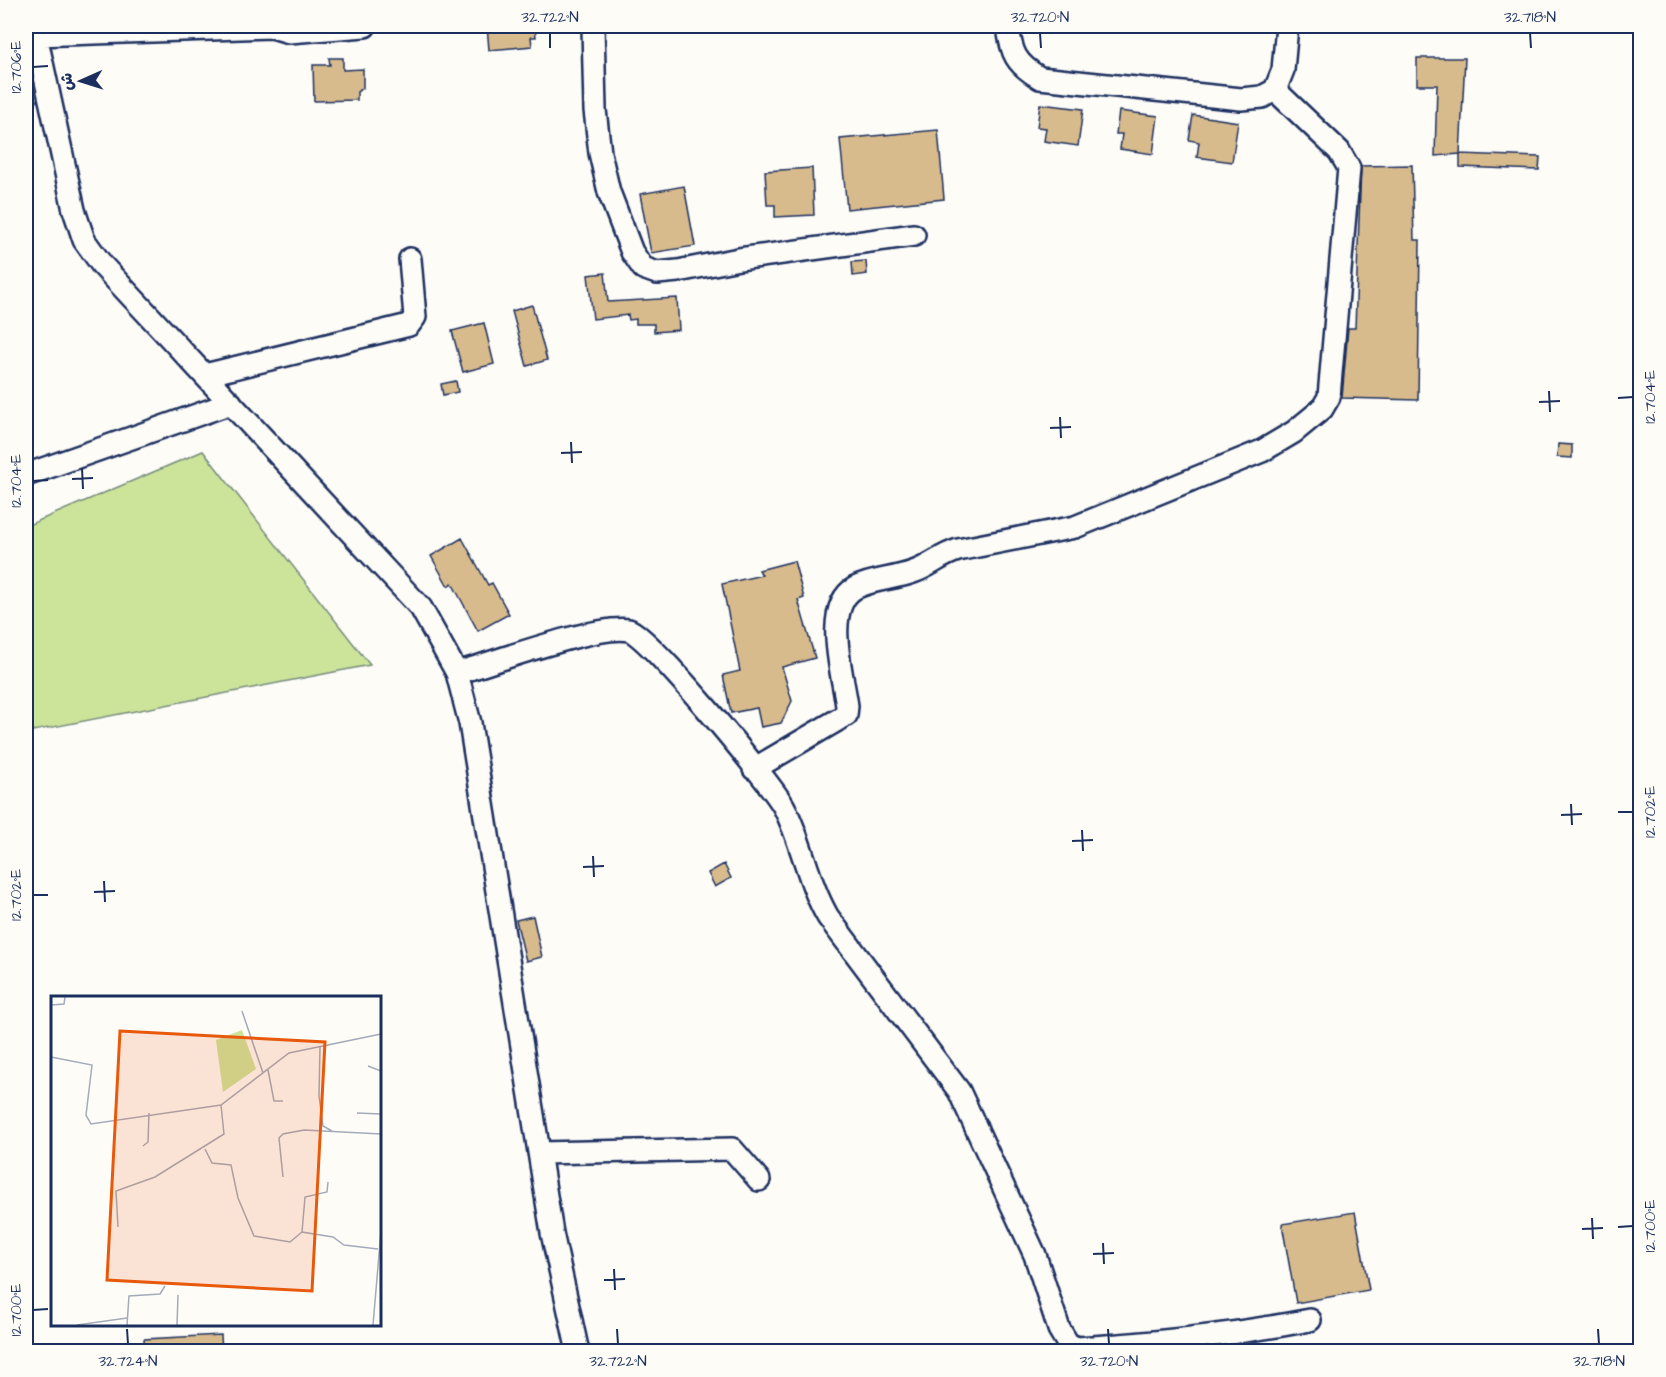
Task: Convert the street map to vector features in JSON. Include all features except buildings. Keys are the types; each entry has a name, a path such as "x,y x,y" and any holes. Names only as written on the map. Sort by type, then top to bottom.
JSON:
{"street":[{"path":"365,26 289,32 272,27 35,30 74,210 84,240 102,265 421,608 457,674 470,723 552,1233 578,1352"},
{"path":"593,26 595,110 600,153 609,192 632,252 643,268 657,273 678,272 739,259 914,235"},
{"path":"1008,26 1013,51 1022,68 1040,78 1241,99 1262,97 1275,90 1283,70 1287,26"},
{"path":"754,769 846,715 847,706 836,626 844,598 854,589 912,573 952,552 1075,527 1262,451 1294,432 1322,409 1330,385 1349,168 1339,151 1275,90"},
{"path":"205,375 409,324 415,316 410,259"},
{"path":"26,475 231,403"},
{"path":"457,674 570,639 619,629 631,630 648,644 696,697 782,804 791,822 818,900 828,917 959,1092 1035,1255 1059,1329 1068,1344 1077,1348 1141,1344 1237,1334 1310,1320"},
{"path":"539,1153 732,1149 759,1180"}],"green space":[{"path":"203,451 370,665 28,732 26,727 26,526"}]}
